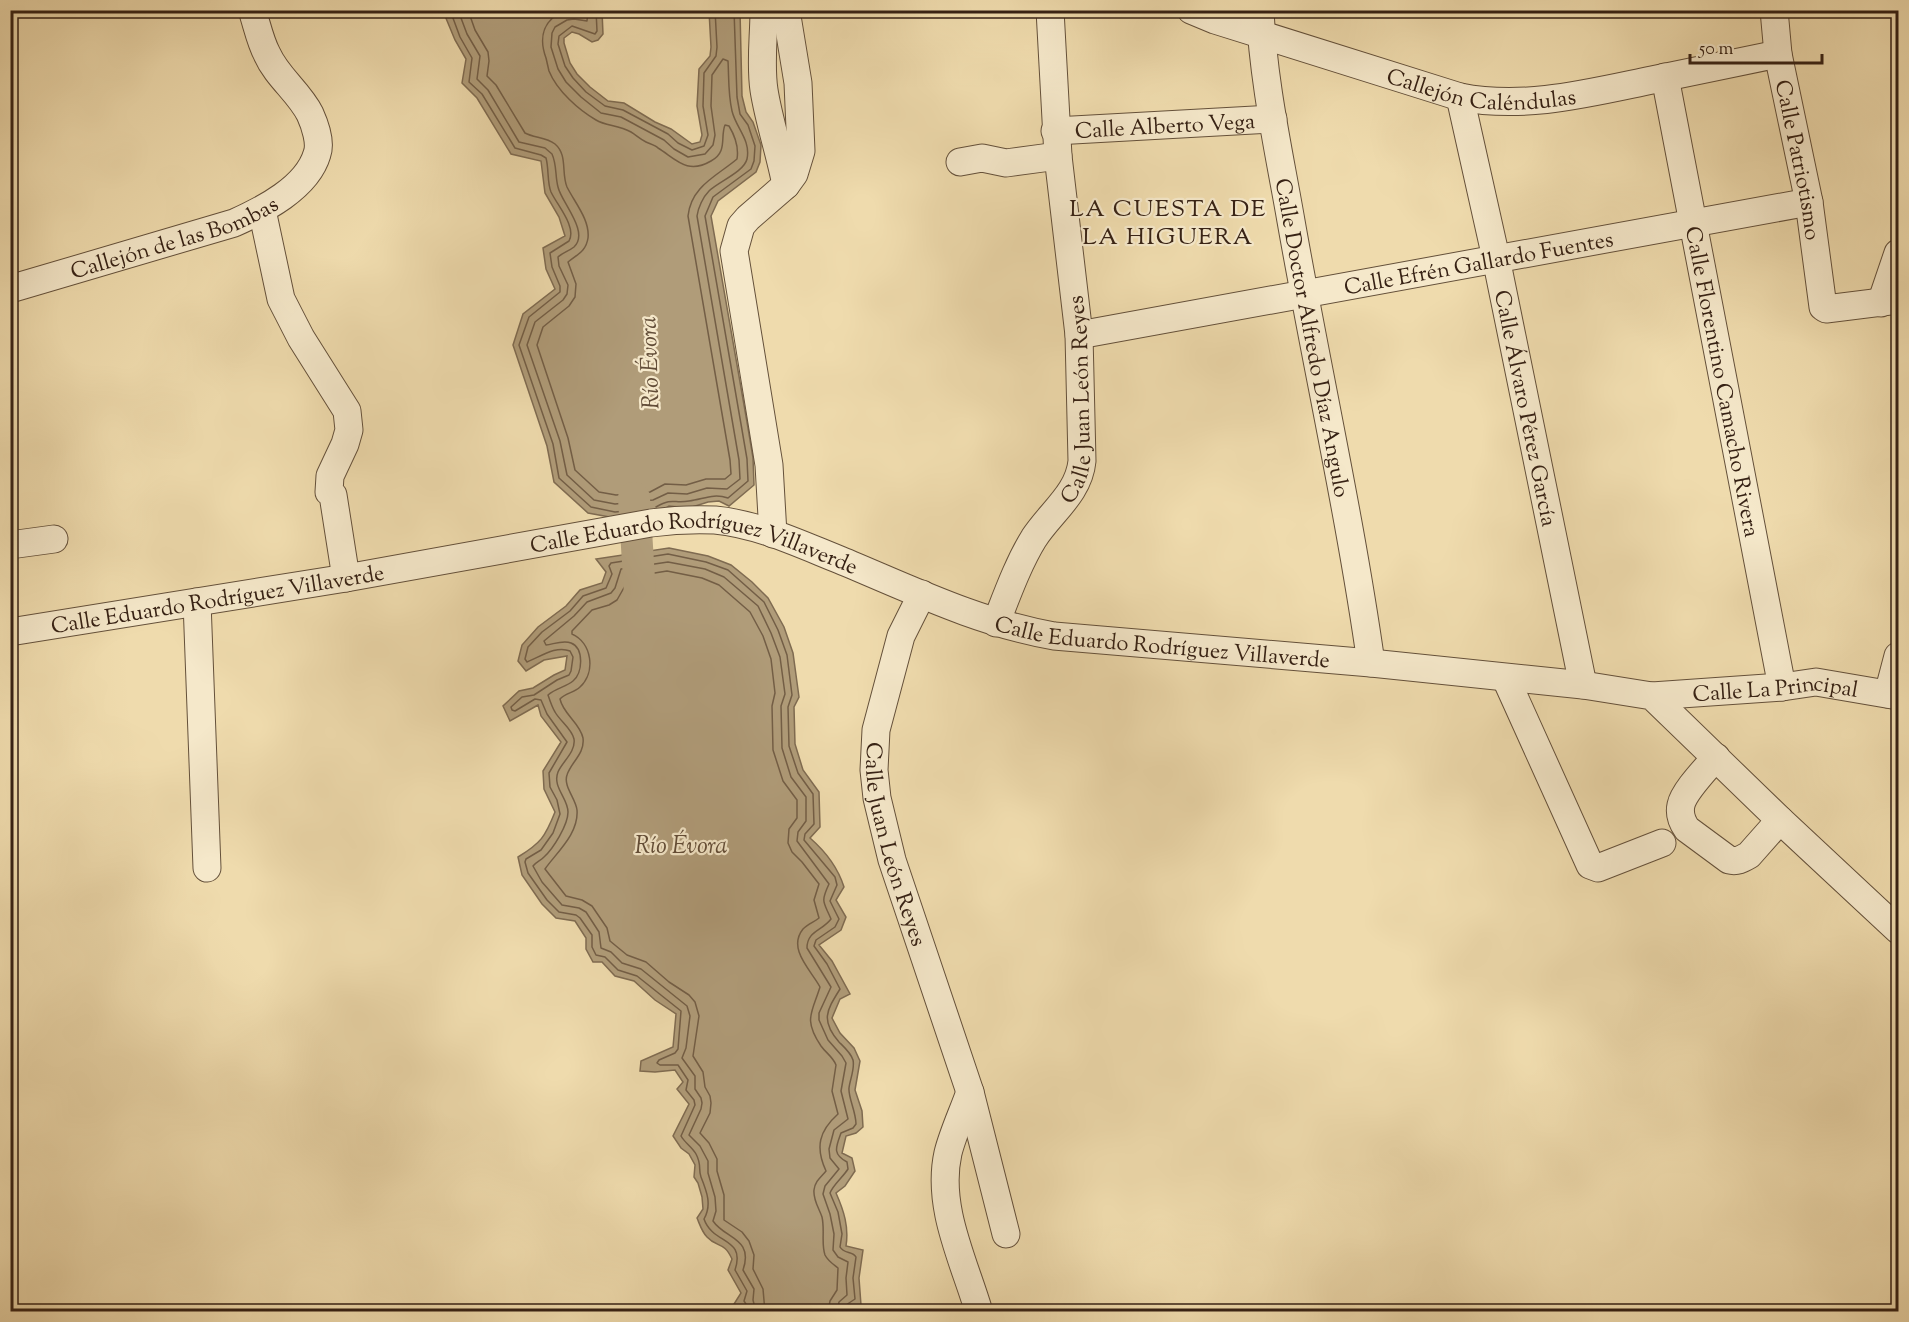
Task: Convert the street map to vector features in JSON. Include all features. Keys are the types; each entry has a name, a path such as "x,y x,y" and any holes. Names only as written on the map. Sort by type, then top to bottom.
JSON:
{"street":[{"name":"Callejón de las Bombas","path":"10,289 234,223 262,210 284,195 307,174 318,153 317,133 310,113 267,55 252,10"},
{"path":"764,10 762,70 764,89 786,185"},
{"path":"773,534 769,465 734,251 741,226 786,185 799,163 802,138 798,83 786,10"},
{"name":"Calle Juan León Reyes","path":"996,623 1027,552 1035,537 1068,497 1081,471 1082,461 1079,335 1056,143 1050,10"},
{"name":"Callejón Caléndulas","path":"1191,10 1215,21 1260,22 1460,96 1479,100 1575,97 1778,54"},
{"name":"Calle Patriotismo","path":"1774,10 1778,54 1809,202 1821,304 1825,309 1890,301"},
{"name":"Calle Doctor Alfredo Díaz Angulo","path":"1260,22 1273,119 1360,586 1371,663"},
{"name":"Calle Florentino Camacho Rivera","path":"1665,77 1782,687"},
{"name":"Calle Álvaro Pérez García","path":"1460,96 1496,258 1583,685"},
{"name":"Calle Alberto Vega","path":"960,162 982,158 1006,163 1056,143 1273,119"},
{"name":"Calle Efrén Gallardo Fuentes","path":"1079,335 1809,202"},
{"path":"262,210 281,299 296,329 346,411 349,430 330,476 329,492 333,495 346,578"},
{"path":"1890,301 1899,253"},
{"name":"Calle Eduardo Rodríguez Villaverde","path":"10,632 346,578 641,525 679,520 716,520 773,534 996,623 1054,636 1371,663 1506,679"},
{"path":"10,545 54,539"},
{"name":"Calle Juan León Reyes","path":"922,594 901,636 876,730 874,770 877,798 892,860 970,1092 1006,1234"},
{"path":"197,602 207,868"},
{"path":"1893,695 1899,656"},
{"path":"1506,679 1590,865 1598,868 1662,843"},
{"name":"Calle La Principal","path":"1506,679 1583,685 1652,696 1782,687 1816,682 1893,695"},
{"path":"1652,696 1890,922"},
{"path":"1716,757 1685,796 1680,806 1682,822 1687,829 1734,861 1749,855 1780,820"},
{"path":"970,1092 948,1154 945,1187 951,1227 979,1311"}],"water":[{"name":"Río Évora","path":"443,11 602,11 603,34 598,40 592,42 572,32 564,38 570,63 577,74 608,101 624,103 671,129 692,144 700,142 702,135 697,106 699,69 710,56 709,11 740,11 742,96 746,112 753,122 761,145 760,162 756,172 718,201 711,216 753,458 754,485 729,506 719,501 689,508 669,506 658,513 615,518 588,513 554,482 547,446 513,345 523,314 555,289 546,269 543,248 565,236 559,217 545,193 541,161 511,154 477,98 462,83 466,59"},
{"name":"Río Évora","path":"669,548 708,556 731,565 752,582 768,598 784,627 793,653 799,697 794,707 795,744 803,770 819,792 820,827 810,838 830,860 844,887 836,900 846,917 841,930 819,945 832,961 850,994 840,999 832,1018 840,1033 854,1048 860,1061 855,1090 862,1111 863,1127 856,1133 846,1136 842,1153 852,1158 855,1171 845,1186 836,1193 845,1219 846,1246 863,1250 859,1278 861,1305 851,1311 745,1311 734,1304 741,1293 728,1270 732,1259 723,1247 705,1235 701,1228 697,1218 703,1209 702,1197 694,1177 695,1165 689,1154 681,1148 673,1136 689,1104 677,1089 683,1082 675,1070 640,1071 641,1061 673,1047 676,1014 655,1000 634,981 615,976 602,962 593,962 586,949 586,938 575,921 556,918 542,904 522,875 518,857 541,839 555,812 544,789 543,771 561,742 541,716 538,705 510,721 503,706 519,691 533,688 565,670 567,656 544,660 526,671 518,661 522,645 538,627 566,606 580,590 602,583 606,572 596,559"}],"waterway":[{"name":"Río Évora","path":"634,498 640,595"}],"district":[{"name":"LA CUESTA DE LA HIGUERA","path":"1168,222"}]}
